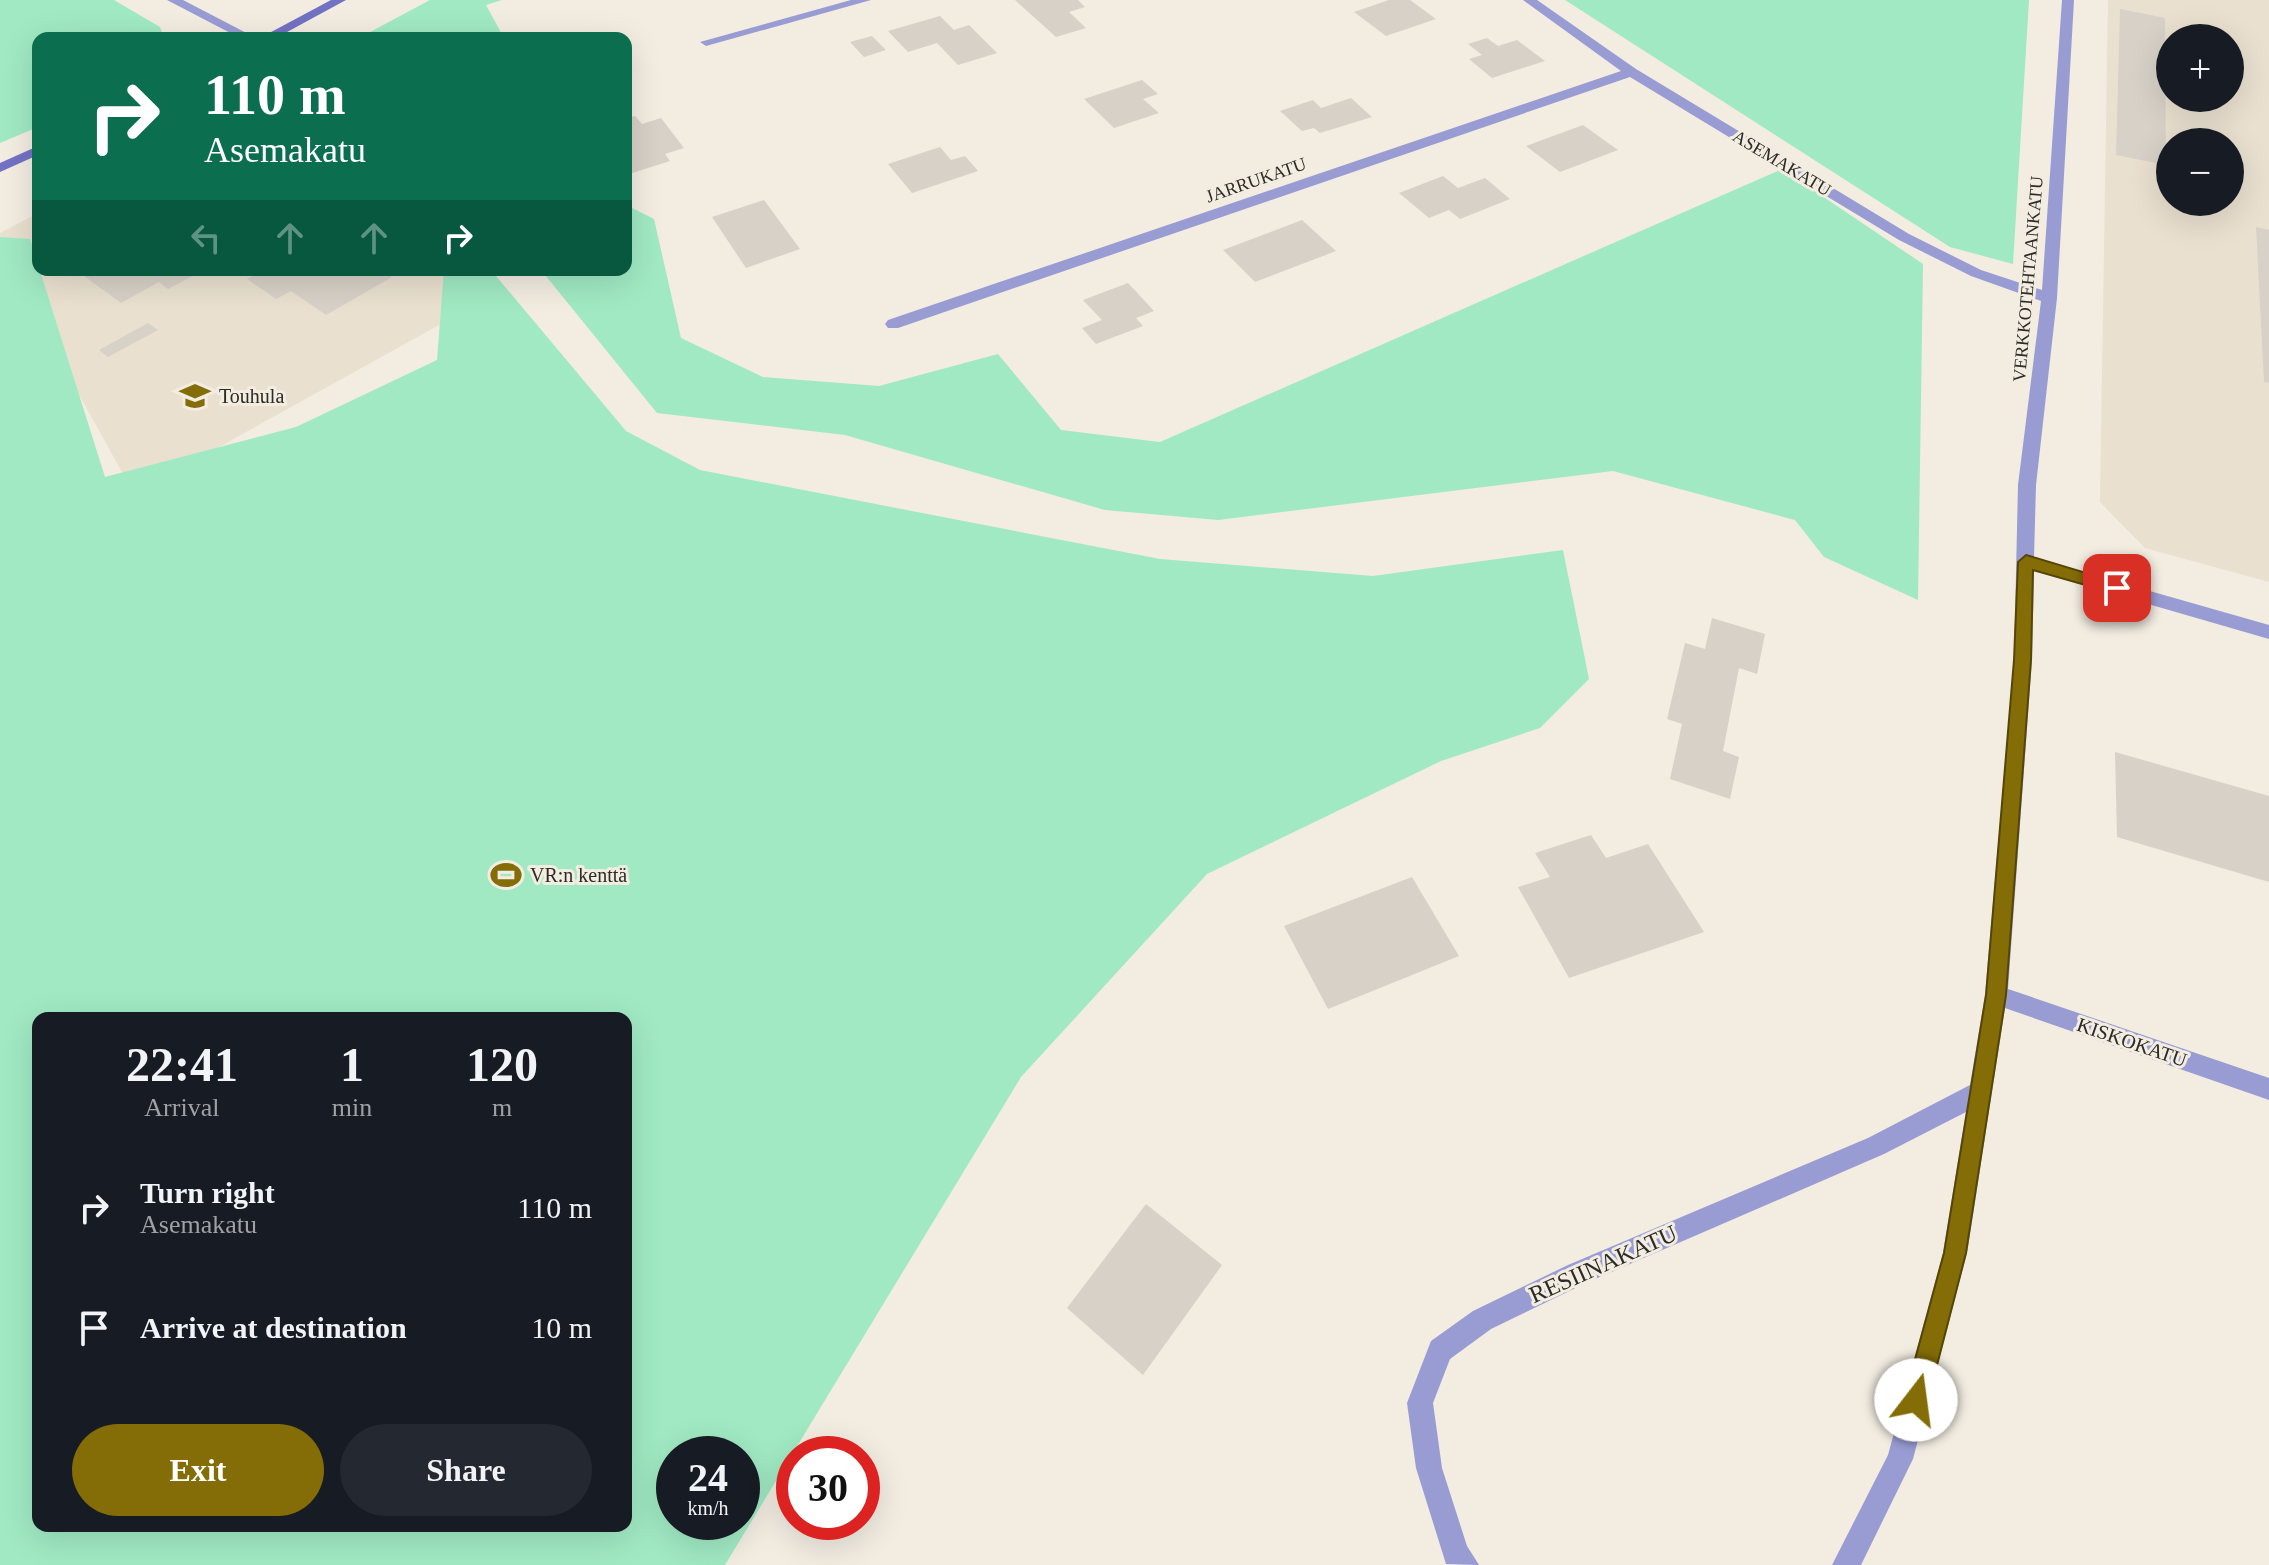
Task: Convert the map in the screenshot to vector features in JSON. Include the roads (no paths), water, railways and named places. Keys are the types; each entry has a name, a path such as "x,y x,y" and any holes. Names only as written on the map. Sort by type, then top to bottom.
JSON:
{"main road":[{"path":"278,32 340,0"},
{"path":"0,168 32,153"}],"street":[{"path":"173,0 238,32"},
{"path":"706,42 865,0"},
{"name":"ASEMAKATU","path":"1529,0 1631,72 1904,237 1976,273 2049,298"},
{"name":"VERKKOTEHTAANKATU","path":"2026,562 2027,485 2049,298 2068,0"},
{"name":"JARRUKATU","path":"893,324 1631,72"},
{"path":"1846,1565 1900,1459 1955,1253 1996,995 2023,660 2026,562 2269,632"},
{"name":"KISKOKATU","path":"1996,995 2269,1089"},
{"name":"RESIINAKATU","path":"1465,1565 1456,1554 1429,1468 1420,1403 1440,1350 1482,1320 1563,1280 1876,1146 1978,1093"}],"place":[{"name":"Touhula","path":"195,396"},
{"name":"VR:n kenttä","path":"506,875"}]}
